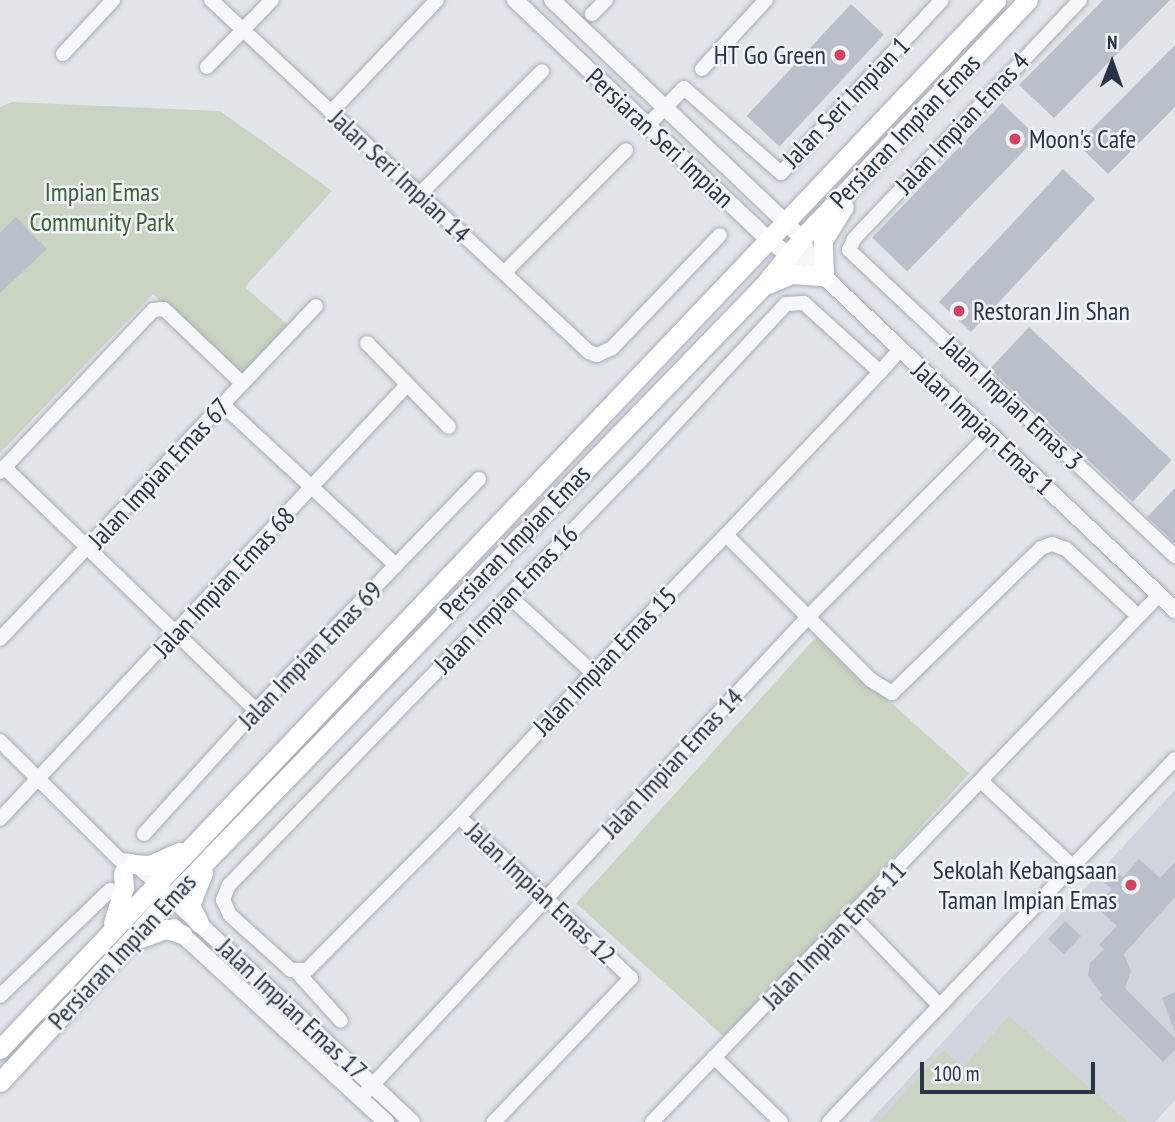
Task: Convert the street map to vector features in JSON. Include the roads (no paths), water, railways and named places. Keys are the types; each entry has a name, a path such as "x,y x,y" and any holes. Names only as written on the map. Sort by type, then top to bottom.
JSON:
{"main road":[{"name":"Persiaran Impian Emas","path":"0,1049 142,897 771,242 996,0"},
{"name":"Persiaran Impian Emas","path":"0,1082 171,897 763,286 802,238 1028,0"},
{"path":"763,286 792,274 818,271 823,240 868,171"},
{"path":"109,932 124,888 126,866 150,865 192,846"},
{"path":"200,923 190,905 209,859"},
{"path":"131,942 166,929 182,934"}],"street":[{"path":"63,54 113,0"},
{"name":"Jalan Seri Impian 14","path":"211,0 589,352 597,355 612,348 720,235"},
{"path":"207,67 272,0"},
{"path":"331,112 437,0"},
{"name":"Persiaran Seri Impian","path":"515,0 771,242 788,257 818,271"},
{"name":"Persiaran Seri Impian","path":"552,0 802,238"},
{"path":"592,14 606,0"},
{"path":"702,69 766,0"},
{"name":"Jalan Seri Impian 1","path":"664,108 684,88 781,173 942,0"},
{"name":"Jalan Impian Emas 4","path":"849,250 854,239 1080,0"},
{"path":"557,41 576,23"},
{"path":"594,76 612,58"},
{"path":"420,194 542,71"},
{"path":"647,126 664,108"},
{"path":"504,273 626,150"},
{"name":"Jalan Impian Emas 1","path":"802,238 818,271 1175,610"},
{"name":"Jalan Impian Emas 3","path":"849,250 1175,556"},
{"name":"Jalan Impian Emas 16","path":"341,1021 303,972 230,915 223,900 229,885 509,596 786,304 804,303 880,372"},
{"name":"Jalan Impian Emas 67","path":"0,639 89,549 316,306"},
{"path":"242,383 164,309 153,310 2,470 89,549 256,710"},
{"path":"367,343 449,428"},
{"name":"Jalan Impian Emas 15","path":"303,972 459,817 900,350"},
{"name":"Jalan Impian Emas 68","path":"0,819 177,634 407,385"},
{"path":"223,405 396,565"},
{"name":"Jalan Impian Emas 14","path":"360,1098 808,618 990,434"},
{"name":"Jalan Impian Emas 69","path":"144,834 256,710 479,479"},
{"path":"726,535 885,692 897,691 1041,548 1052,544 1066,549 1138,617"},
{"name":"Jalan Impian Emas 11","path":"652,1122 1159,595"},
{"path":"509,596 593,673"},
{"path":"0,741 126,866 156,883"},
{"path":"829,1122 1175,759"},
{"path":"982,782 1072,866"},
{"name":"Jalan Impian Emas 12","path":"459,817 631,978 494,1122"},
{"path":"126,866 142,897"},
{"name":"Jalan Impian Emas 17","path":"156,883 412,1122"},
{"path":"0,996 110,890"},
{"name":"Jalan Impian Emas 17","path":"142,897 386,1122"},
{"path":"853,915 939,1004"},
{"path":"715,1057 781,1122"}],"place":[{"name":"HT Go Green","path":"840,55"},
{"name":"Moon's Cafe","path":"1015,139"},
{"name":"Restoran Jin Shan","path":"959,311"},
{"name":"Sekolah Kebangsaan Taman Impian Emas","path":"1131,885"}],"park label":[{"name":"Impian Emas Community Park","path":"102,207"}]}
